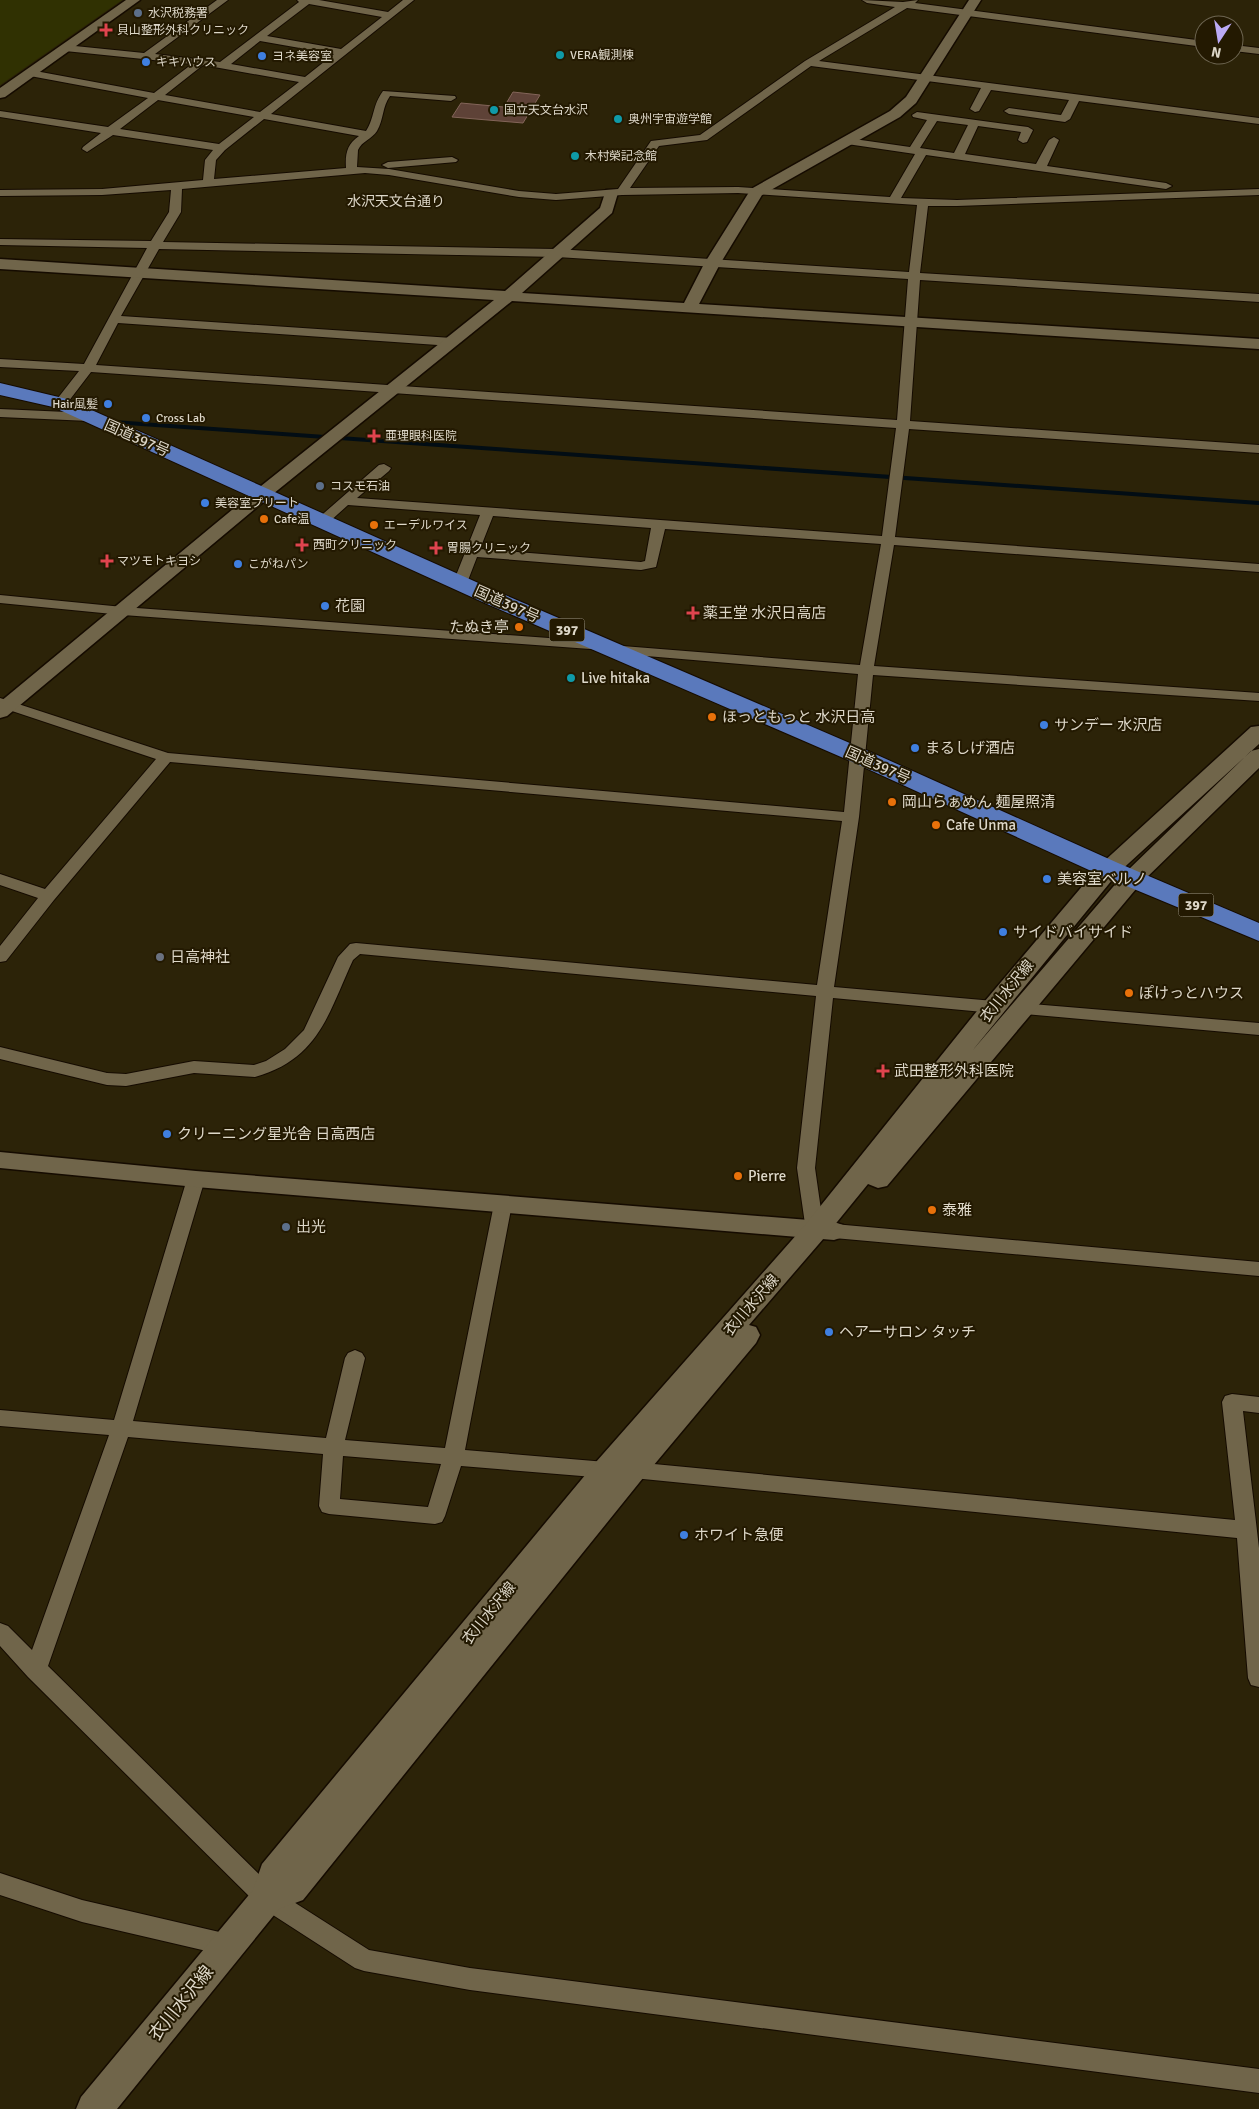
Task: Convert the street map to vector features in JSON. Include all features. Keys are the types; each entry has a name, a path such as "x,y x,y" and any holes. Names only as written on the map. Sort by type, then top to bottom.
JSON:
{"highway":[{"name":"国道397号","path":"0,389 60,403 460,583 1259,933"}],"main road":[{"name":"衣川水沢線","path":"94,2109 267,1898 291,1889 619,1470 825,1231 1007,1008 1121,873 1259,732"},
{"name":"衣川水沢線","path":"1121,873 1259,756"}],"street":[{"path":"0,94 134,0"},
{"path":"146,56 223,0"},
{"path":"222,66 306,0 390,15"},
{"path":"208,183 211,160 222,148 409,0"},
{"path":"867,0 908,2 966,13 1194,43"},
{"path":"689,307 712,264 756,192 847,142 903,108 926,78 975,0"},
{"path":"3,706 123,611 262,494 509,296 607,210 616,192 655,143 703,138 808,63 908,2"},
{"path":"258,38 342,52"},
{"path":"65,48 201,62 306,80"},
{"path":"1244,49 1259,51"},
{"path":"87,149 201,62"},
{"path":"808,63 1259,121"},
{"path":"30,72 368,135"},
{"path":"975,109 988,86"},
{"path":"352,170 352,148 361,138 368,135 375,125 378,105 387,94 451,98"},
{"path":"1009,112 1065,119 1075,97"},
{"path":"0,114 222,148"},
{"path":"917,115 1028,130 1023,140"},
{"path":"893,201 934,117"},
{"path":"958,157 974,123"},
{"path":"1040,168 1054,140"},
{"path":"847,142 1177,188 1192,194"},
{"path":"388,165 452,160"},
{"path":"0,193 102,192 352,170 389,172 540,196 616,192 756,192 923,203 1259,192"},
{"path":"60,403 88,368 113,319 174,212 178,186"},
{"path":"825,1231 806,1168 826,990 851,816 866,670 888,542 903,424 914,276 923,203"},
{"path":"0,242 557,253 1259,298"},
{"path":"0,264 1259,344"},
{"path":"113,319 452,342"},
{"path":"0,363 1259,449"},
{"path":"0,413 89,417"},
{"path":"323,520 384,468"},
{"path":"344,501 1259,568"},
{"path":"460,583 488,511"},
{"path":"472,552 641,566 651,564 658,524"},
{"path":"0,599 123,611 607,647 866,670 1259,697"},
{"path":"3,706 166,757 851,816"},
{"path":"0,957 48,896 166,757"},
{"path":"0,879 48,896"},
{"path":"0,1053 126,1080 194,1067 255,1071 272,1065 291,1053 311,1033 346,957 356,948 1007,1008 1259,1029"},
{"path":"0,1160 1259,1269"},
{"path":"36,1670 121,1429 196,1178"},
{"path":"355,1358 334,1445 329,1506 434,1516 454,1456 503,1204"},
{"path":"1259,1405 1232,1402 1259,1678"},
{"path":"0,1418 619,1470 1246,1530"},
{"path":"0,1632 36,1670 267,1898 364,1960 470,1980 1259,2082"},
{"path":"0,1884 82,1911 228,1945"}],"shaded area":[{"path":"0,0 122,0 0,85"}],"building":[{"name":"国立天文台水沢","path":"513,92 540,95 523,123 452,117 461,103 504,107"}],"waterway":[{"path":"113,422 1259,503"}],"place":[{"name":"水沢税務署","path":"138,13"},
{"name":"貝山整形外科クリニック","path":"106,30"},
{"name":"VERA観測棟","path":"560,55"},
{"name":"ヨネ美容室","path":"262,56"},
{"name":"キキハウス","path":"146,62"},
{"name":"国立天文台水沢","path":"494,110"},
{"name":"奥州宇宙遊学館","path":"618,119"},
{"name":"木村榮記念館","path":"575,156"},
{"name":"Hair風髪","path":"108,404"},
{"name":"Cross Lab","path":"146,418"},
{"name":"亜理眼科医院","path":"374,436"},
{"name":"コスモ石油","path":"320,486"},
{"name":"美容室プリート","path":"205,503"},
{"name":"Cafe温","path":"264,519"},
{"name":"エーデルワイス","path":"374,525"},
{"name":"西町クリニック","path":"302,545"},
{"name":"胃腸クリニック","path":"436,548"},
{"name":"マツモトキヨシ","path":"107,561"},
{"name":"こがねパン","path":"238,564"},
{"name":"花園","path":"325,606"},
{"name":"薬王堂 水沢日高店","path":"693,613"},
{"name":"たぬき亭","path":"519,627"},
{"name":"Live hitaka","path":"571,678"},
{"name":"ほっともっと 水沢日高","path":"712,717"},
{"name":"サンデー 水沢店","path":"1044,725"},
{"name":"まるしげ酒店","path":"915,748"},
{"name":"岡山らぁめん 麺屋照清","path":"892,802"},
{"name":"Cafe Unma","path":"936,825"},
{"name":"美容室ベルノ","path":"1047,879"},
{"name":"サイドバイサイド","path":"1003,932"},
{"name":"日高神社","path":"160,957"},
{"name":"ぽけっとハウス","path":"1129,993"},
{"name":"武田整形外科医院","path":"883,1071"},
{"name":"クリーニング星光舎 日高西店","path":"167,1134"},
{"name":"Pierre","path":"738,1176"},
{"name":"泰雅","path":"932,1210"},
{"name":"出光","path":"286,1227"},
{"name":"ヘアーサロン タッチ","path":"829,1332"},
{"name":"ホワイト急便","path":"684,1535"}],"district":[{"name":"水沢天文台通り","path":"396,201"}]}
